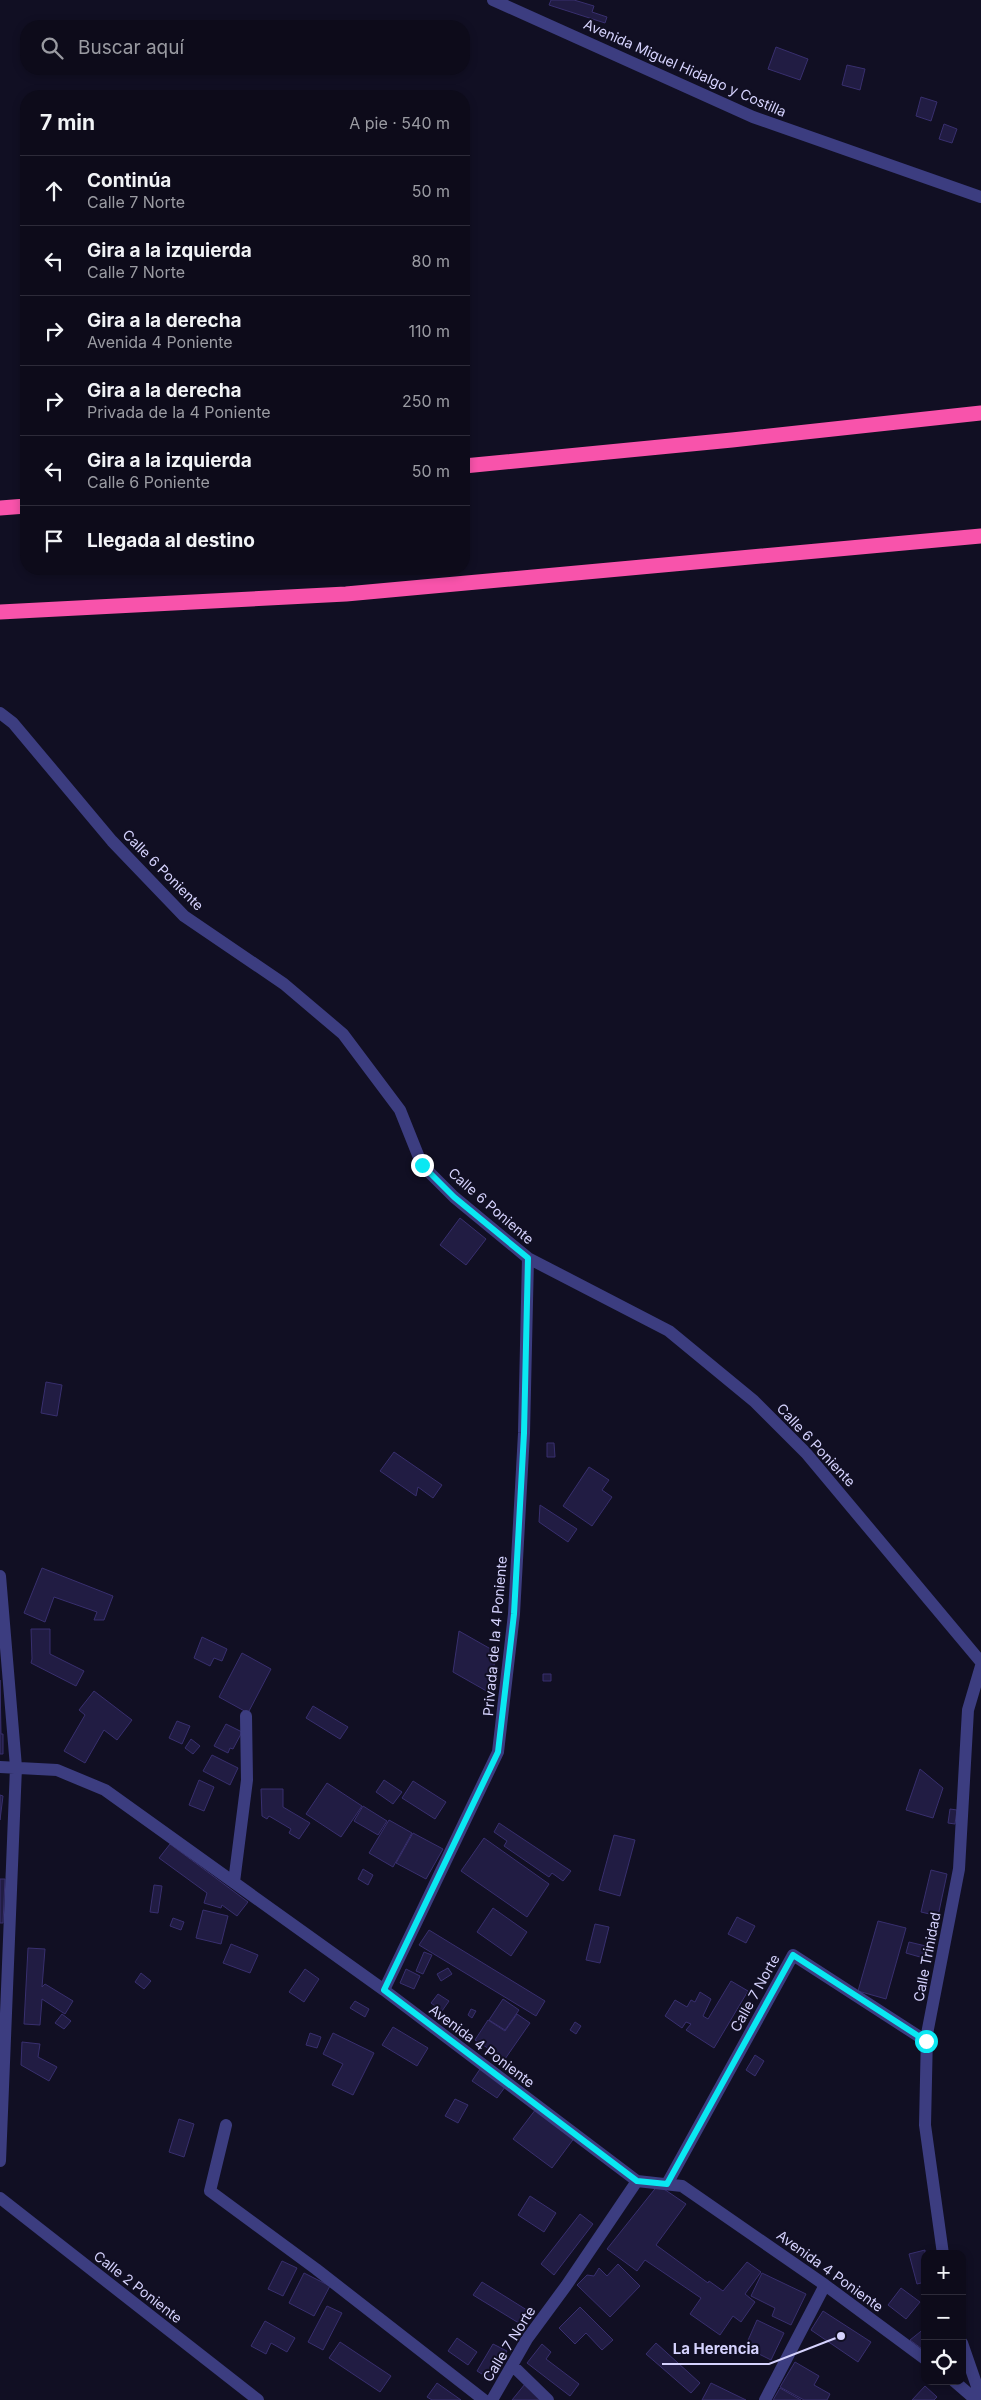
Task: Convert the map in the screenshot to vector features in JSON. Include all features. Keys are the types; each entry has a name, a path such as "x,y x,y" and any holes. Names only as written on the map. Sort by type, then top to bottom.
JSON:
{"highway":[{"path":"470,465 981,413"},
{"path":"0,508 20,506"},
{"path":"0,612 346,594 981,536"}],"street":[{"name":"Avenida Miguel Hidalgo y Costilla","path":"493,0 753,117 981,197"},
{"name":"Calle 6 Poniente","path":"0,713 13,722 112,841 184,916 284,984 343,1034 400,1110 422,1165 454,1197 528,1258 669,1331 754,1401 806,1453 981,1662"},
{"name":"Privada de la 4 Poniente","path":"384,1990 498,1752 514,1614 524,1433 528,1258"},
{"path":"0,1576 16,1767 0,2160"},
{"name":"Calle Trinidad","path":"942,2250 925,2125 926,2041 959,1869 968,1710 981,1666"},
{"path":"234,1882 247,1780 246,1716"},
{"name":"Avenida 4 Poniente","path":"0,1767 56,1770 105,1790 384,1990 637,2181 682,2186 825,2285 921,2356"},
{"name":"Calle 7 Norte","path":"667,2184 793,1955 926,2041"},
{"path":"226,2125 210,2191 316,2269 484,2400"},
{"name":"Calle 7 Norte","path":"492,2400 527,2339 566,2286 637,2181"},
{"name":"Calle 2 Poniente","path":"0,2198 258,2400"},
{"path":"765,2400 825,2285"},
{"path":"966,2355 981,2398"},
{"path":"512,2365 548,2400"},
{"path":"959,2385 976,2400"}],"building":[{"path":"551,0 574,0 594,6 592,12 607,17 605,23 549,5"},
{"path":"776,47 808,59 800,80 768,69"},
{"path":"847,65 865,69 860,90 842,85"},
{"path":"921,97 937,102 931,121 916,116"},
{"path":"944,124 957,129 952,143 939,139"},
{"path":"460,1218 486,1239 466,1265 440,1245"},
{"path":"46,1382 62,1385 57,1416 41,1413"},
{"path":"547,1443 554,1443 555,1457 547,1457"},
{"path":"394,1452 442,1485 433,1498 418,1487 416,1496 380,1471"},
{"path":"589,1467 609,1480 602,1490 612,1497 592,1526 563,1506"},
{"path":"540,1505 577,1529 568,1542 539,1522"},
{"path":"42,1568 113,1596 104,1620 94,1620 97,1612 54,1597 45,1622 24,1613"},
{"path":"31,1629 50,1629 50,1654 84,1671 76,1686 31,1663"},
{"path":"459,1631 496,1652 490,1693 453,1672"},
{"path":"202,1637 227,1649 222,1661 214,1658 210,1666 194,1658"},
{"path":"242,1653 271,1669 248,1713 219,1697"},
{"path":"543,1674 551,1674 551,1681 543,1681"},
{"path":"0,1680 1,1734 3,1734 3,1754 0,1754"},
{"path":"94,1691 132,1720 117,1740 104,1730 85,1763 64,1751 85,1715 79,1710"},
{"path":"313,1706 348,1727 340,1739 306,1718"},
{"path":"177,1721 190,1726 182,1744 169,1738"},
{"path":"226,1724 242,1732 233,1749 230,1748 228,1753 214,1746"},
{"path":"191,1739 200,1746 193,1754 185,1748"},
{"path":"212,1755 238,1768 230,1785 203,1771"},
{"path":"920,1769 943,1788 933,1818 906,1810"},
{"path":"199,1780 214,1787 204,1811 189,1805"},
{"path":"384,1780 402,1792 393,1804 376,1792"},
{"path":"413,1781 446,1802 435,1819 402,1798"},
{"path":"327,1783 362,1806 341,1837 306,1814"},
{"path":"261,1789 283,1789 283,1807 310,1823 299,1839 289,1833 291,1829 269,1816 267,1819 262,1816"},
{"path":"0,1795 3,1796 0,1820"},
{"path":"363,1806 387,1821 378,1835 354,1821"},
{"path":"950,1809 957,1810 955,1824 948,1823"},
{"path":"389,1820 412,1833 393,1867 369,1853"},
{"path":"499,1823 571,1871 563,1881 552,1873 549,1877 504,1846 507,1841 494,1832"},
{"path":"413,1833 443,1849 426,1879 396,1863"},
{"path":"614,1835 635,1840 620,1896 599,1890"},
{"path":"484,1838 549,1884 527,1917 461,1871"},
{"path":"170,1844 248,1902 237,1916 222,1905 221,1908 204,1903 207,1893 159,1858"},
{"path":"363,1869 373,1875 368,1885 358,1879"},
{"path":"931,1870 947,1874 938,1916 921,1912"},
{"path":"0,1879 5,1879 3,1923 0,1923"},
{"path":"154,1885 162,1886 158,1913 150,1912"},
{"path":"493,1908 527,1932 511,1956 477,1932"},
{"path":"203,1910 228,1916 221,1944 196,1938"},
{"path":"737,1917 755,1926 746,1943 728,1934"},
{"path":"173,1918 184,1922 181,1930 170,1926"},
{"path":"878,1921 906,1928 886,1999 858,1991"},
{"path":"595,1924 609,1927 600,1963 586,1960"},
{"path":"429,1930 545,2001 536,2016 419,1945"},
{"path":"909,1942 930,1947 927,1959 906,1953"},
{"path":"231,1944 258,1955 250,1973 223,1963"},
{"path":"28,1948 45,1949 42,1987 45,1984 73,2001 65,2014 42,1999 40,2025 24,2024"},
{"path":"424,1952 432,1955 423,1974 416,1971"},
{"path":"448,1968 452,1974 441,1981 437,1974"},
{"path":"305,1969 319,1979 304,2002 289,1992"},
{"path":"406,1969 420,1976 414,1989 400,1983"},
{"path":"141,1973 151,1981 144,1989 135,1982"},
{"path":"731,1981 748,1991 714,2048 686,2030 691,2024 686,2022 682,2028 665,2016 675,2000 687,2007 691,2000 695,2002 700,1992 711,1999 703,2016 708,2019"},
{"path":"438,1994 449,2001 442,2011 431,2003"},
{"path":"503,1999 519,2010 505,2030 489,2020"},
{"path":"355,2001 369,2009 365,2017 350,2008"},
{"path":"471,2009 476,2011 472,2018 468,2015"},
{"path":"62,2014 71,2021 64,2029 55,2023"},
{"path":"517,2014 530,2023 505,2059 475,2040 488,2020 505,2031"},
{"path":"575,2022 581,2026 576,2034 570,2030"},
{"path":"393,2027 428,2048 417,2066 382,2045"},
{"path":"310,2033 321,2037 317,2048 306,2045"},
{"path":"333,2033 374,2053 353,2095 332,2085 343,2064 323,2054"},
{"path":"22,2042 40,2044 38,2057 57,2067 49,2081 21,2065"},
{"path":"755,2055 764,2061 755,2076 746,2070"},
{"path":"480,2069 505,2087 497,2098 472,2081"},
{"path":"455,2099 468,2105 458,2123 445,2116"},
{"path":"536,2109 575,2137 552,2168 513,2139"},
{"path":"179,2119 194,2124 184,2157 169,2152"},
{"path":"658,2185 686,2204 656,2245 708,2283 709,2281 723,2291 747,2262 761,2272 745,2294 755,2302 741,2322 733,2316 720,2335 690,2314 701,2298 645,2260 637,2271 607,2249"},
{"path":"530,2196 556,2213 544,2232 518,2215"},
{"path":"580,2214 593,2224 554,2275 541,2264"},
{"path":"921,2251 921,2283 917,2284 909,2254"},
{"path":"282,2261 297,2268 283,2296 268,2289"},
{"path":"618,2264 640,2286 610,2317 577,2285 587,2275 594,2276 599,2268 607,2276"},
{"path":"304,2273 330,2286 314,2316 289,2303"},
{"path":"762,2273 806,2294 791,2325 772,2316 775,2308 751,2296"},
{"path":"482,2282 530,2312 522,2325 473,2295"},
{"path":"901,2288 920,2302 906,2319 888,2305"},
{"path":"327,2306 342,2313 323,2350 308,2342"},
{"path":"580,2307 613,2340 602,2350 586,2333 575,2344 559,2328"},
{"path":"823,2311 871,2342 858,2362 811,2330"},
{"path":"757,2320 784,2333 771,2360 745,2347"},
{"path":"265,2321 295,2338 287,2352 271,2343 266,2354 251,2346"},
{"path":"921,2331 921,2348 910,2340"},
{"path":"457,2338 477,2352 468,2365 448,2351"},
{"path":"340,2342 391,2376 380,2392 329,2358"},
{"path":"656,2343 700,2383 691,2393 646,2354"},
{"path":"493,2344 507,2351 490,2379 477,2371"},
{"path":"542,2344 551,2352 546,2359 579,2384 570,2396 527,2363"},
{"path":"795,2362 819,2376 814,2385 830,2394 827,2400 804,2400 780,2387"},
{"path":"437,2383 461,2400 432,2400 427,2397"},
{"path":"711,2383 746,2400 702,2400"},
{"path":"525,2384 541,2400 512,2400"},
{"path":"925,2386 937,2397 934,2400 912,2400"},
{"path":"780,2388 801,2400 773,2400"}],"place":[{"name":"La Herencia","path":"841,2336"}],"route":[{"path":"422,1165 454,1197 528,1258 524,1433 514,1614 498,1752 384,1990 637,2181 667,2184 793,1955 926,2041"}]}
